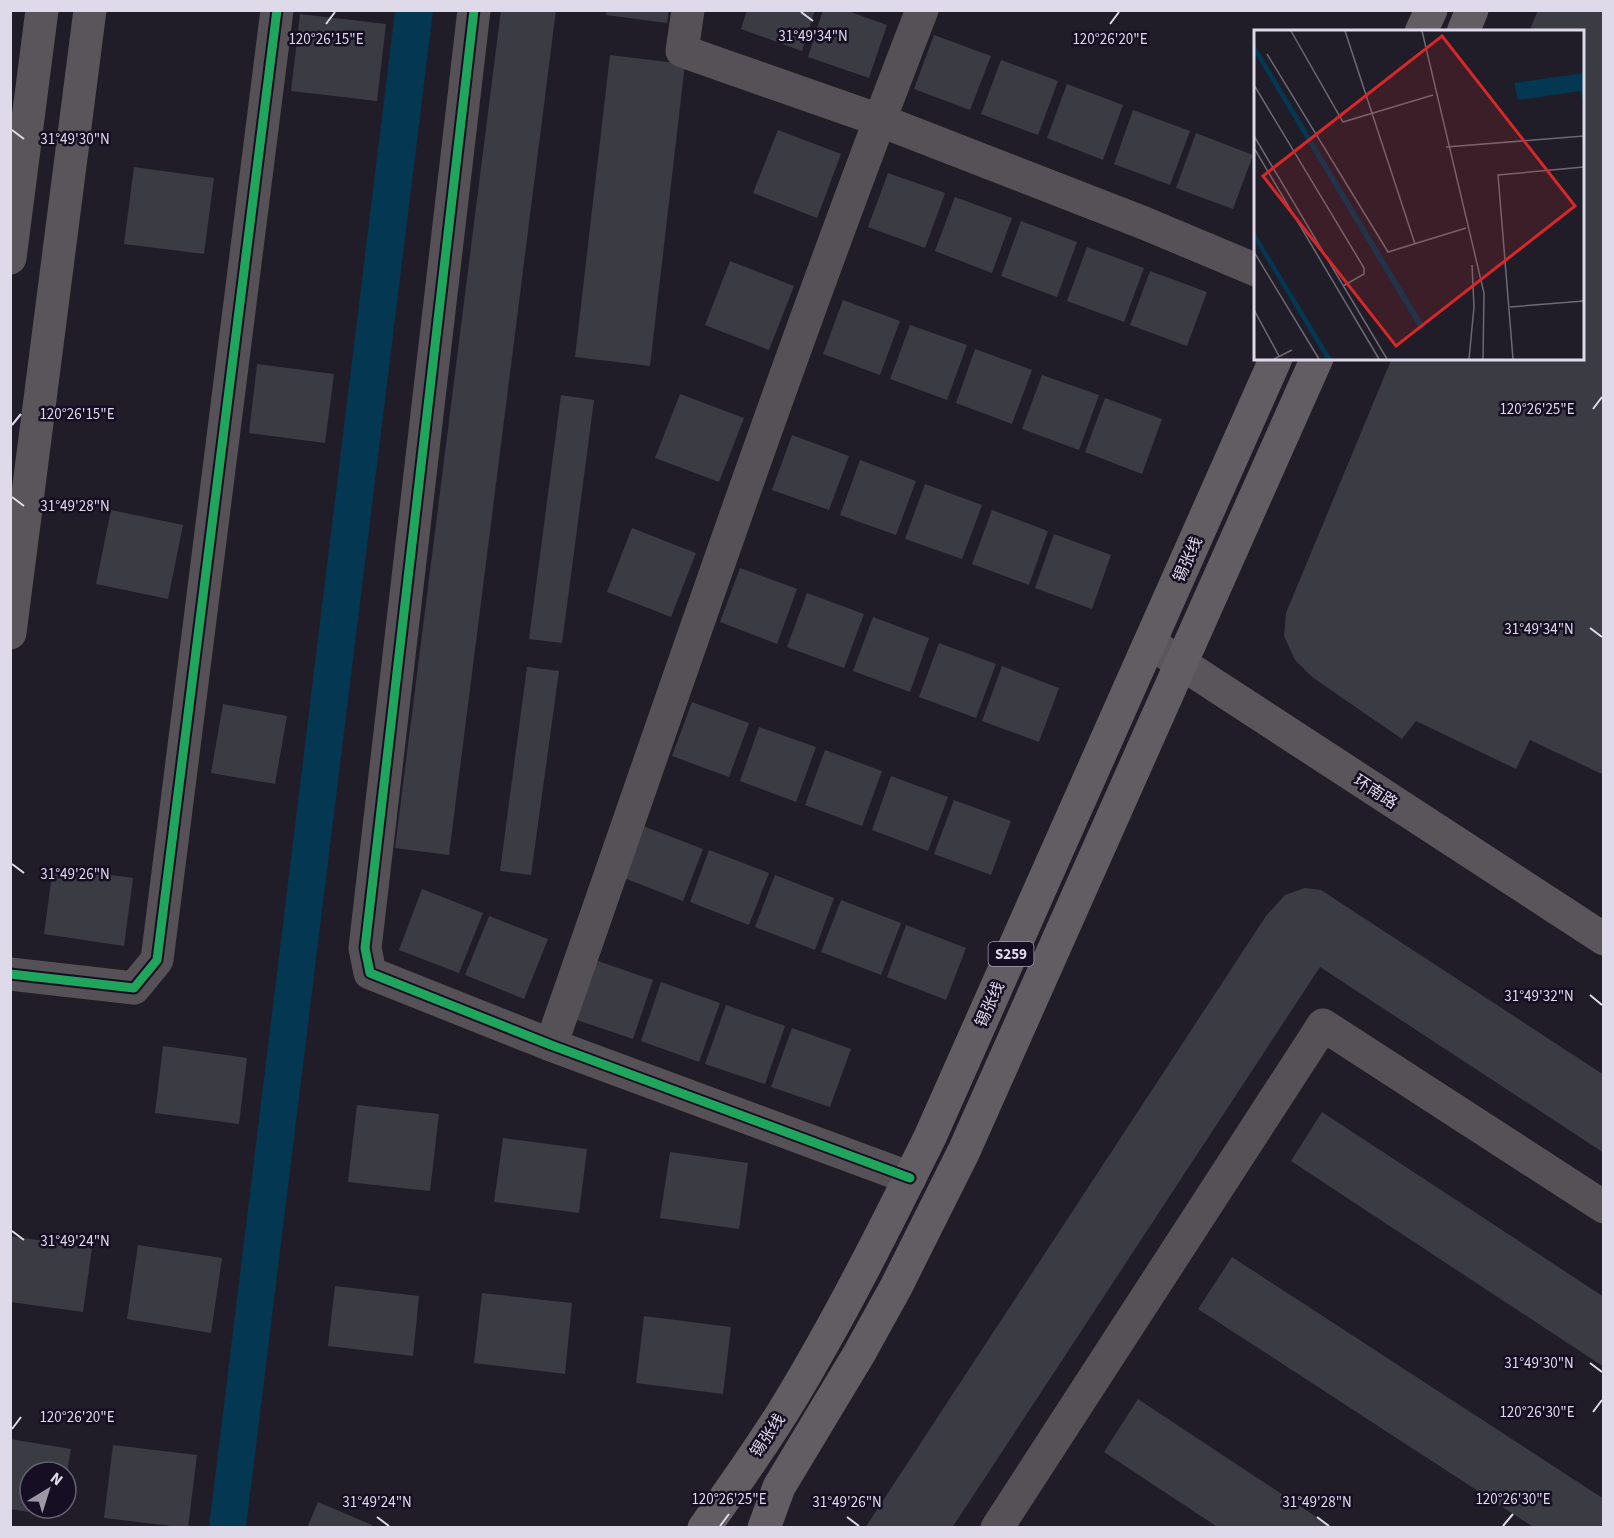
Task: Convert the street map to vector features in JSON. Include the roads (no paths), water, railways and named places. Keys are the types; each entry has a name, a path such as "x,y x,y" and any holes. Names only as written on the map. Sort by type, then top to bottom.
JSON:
{"main road":[{"path":"1422,30 1431,10"},
{"path":"1464,30 1472,10"},
{"name":"锡张线","path":"704,1527 797,1388 886,1227 910,1178 1275,360"},
{"name":"S259","path":"764,1527 779,1487 859,1354 896,1287 964,1151 1316,360"}],"street":[{"path":"10,258 42,10"},
{"path":"10,633 90,10"},
{"path":"10,974 135,988 157,960 277,10"},
{"path":"474,10 365,948 370,973 551,1045 910,1178"},
{"path":"688,10 682,51 879,120 1144,223 1254,269"},
{"path":"551,1045 729,536 879,120 922,10"},
{"name":"环南路","path":"1150,643 1604,939"},
{"path":"998,1527 1323,1024 1604,1207"}],"water":[{"path":"395,11 433,11 246,1527 209,1527"}]}
